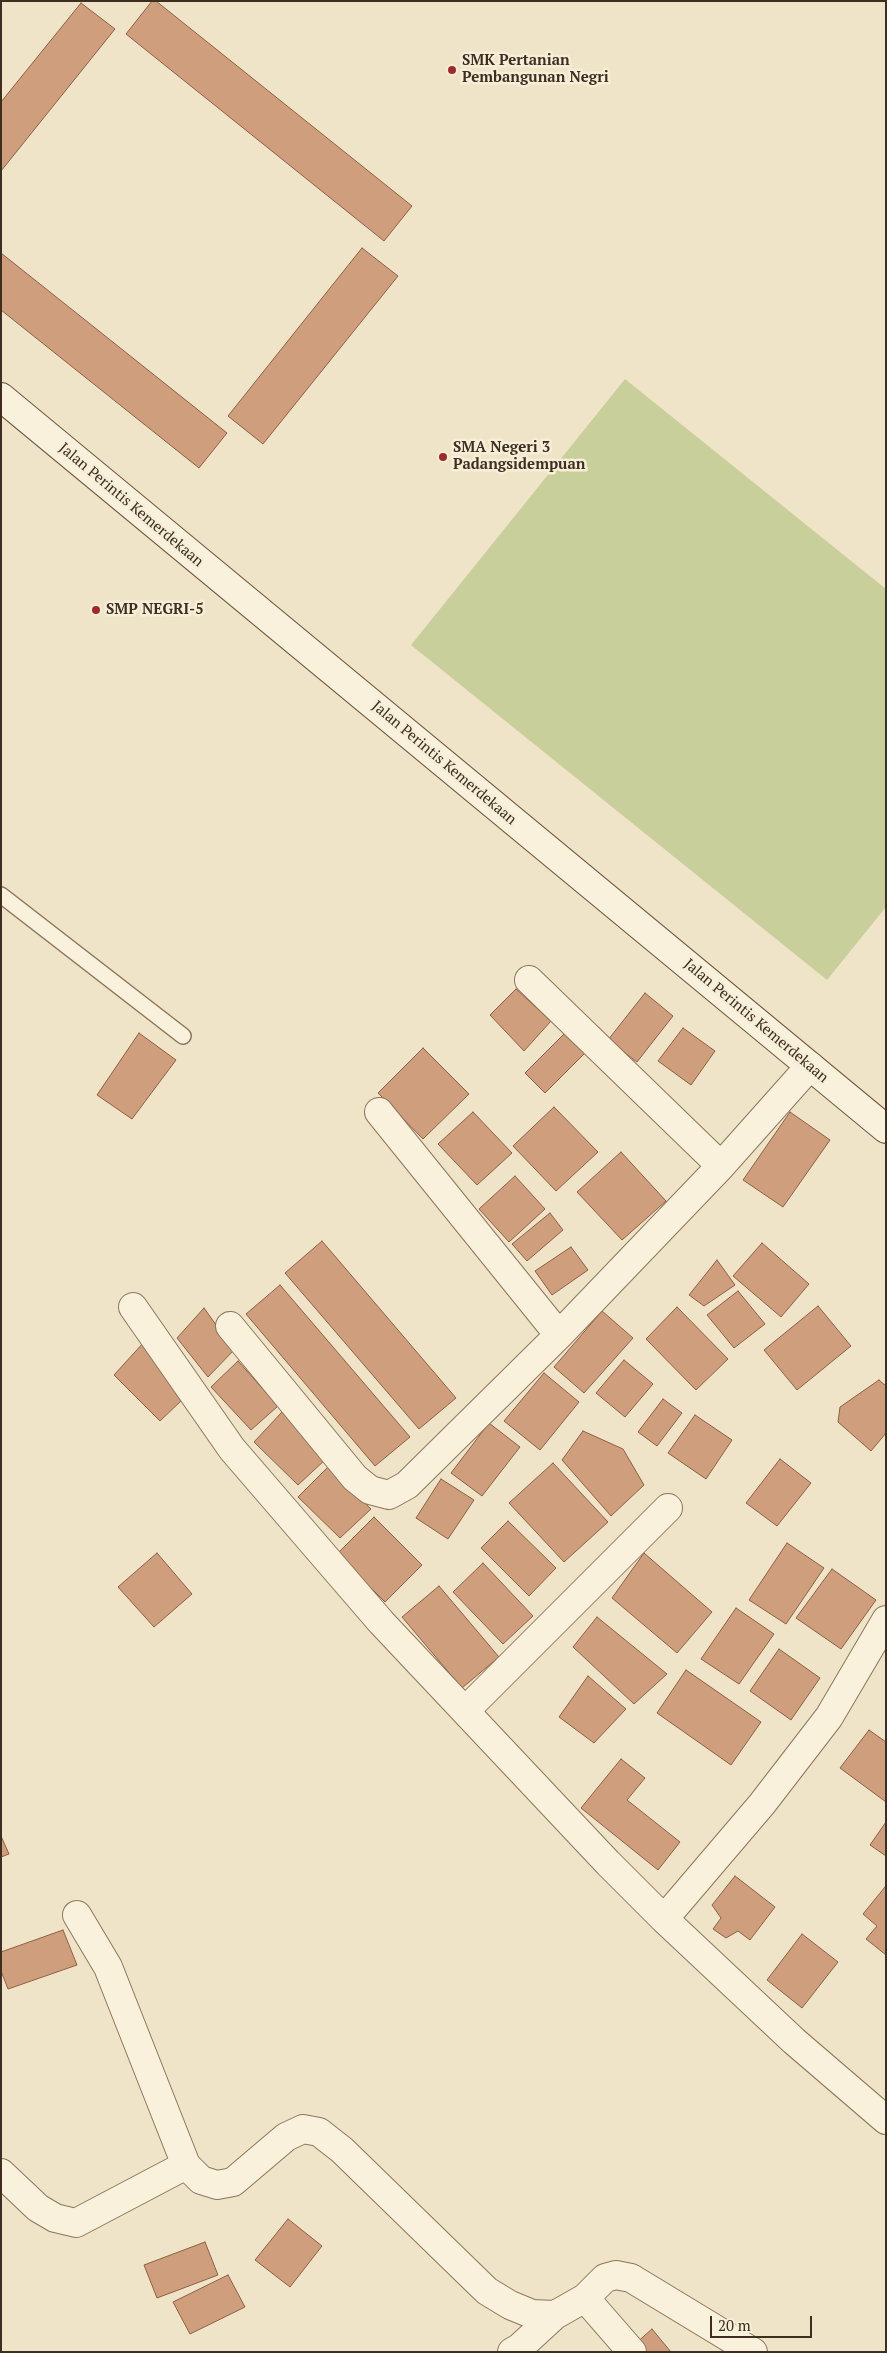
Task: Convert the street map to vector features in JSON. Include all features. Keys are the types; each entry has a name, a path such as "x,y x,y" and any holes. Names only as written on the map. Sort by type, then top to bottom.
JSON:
{"street":[{"name":"Jalan Perintis Kemerdekaan","path":"1,397 886,1129"},
{"path":"529,980 721,1166"},
{"path":"230,1326 355,1478 370,1490 388,1495 407,1486 559,1335 721,1166 810,1066"},
{"path":"379,1112 559,1335"},
{"path":"133,1307 232,1449 381,1622 664,1919 794,2041 886,2120"},
{"path":"465,1711 668,1508"},
{"path":"664,1919 762,1804 828,1717 886,1620"},
{"path":"77,1915 108,1967 186,2165 201,2180 216,2185 233,2182 286,2137 303,2129 319,2132 342,2150 488,2291 510,2305 532,2314 556,2315"},
{"path":"1,2173 38,2208 55,2218 76,2223 186,2165"},
{"path":"512,2352 556,2315 585,2298 605,2278 616,2275 631,2278 754,2352"},
{"path":"585,2298 632,2352"}],"lane":[{"path":"1,895 183,1036"}],"green space":[{"path":"625,379 886,589 886,907 827,980 411,645"}],"building":[{"path":"152,1 156,1 412,206 384,241 126,34"},
{"path":"81,3 115,29 1,171 1,102"},
{"path":"362,248 398,276 263,444 228,416"},
{"path":"1,253 227,433 199,468 1,310"},
{"path":"516,989 551,1021 524,1051 490,1015"},
{"path":"645,993 673,1016 637,1062 608,1040"},
{"path":"683,1028 715,1051 691,1085 658,1061"},
{"path":"567,1031 587,1051 545,1093 525,1073"},
{"path":"139,1033 176,1060 132,1119 97,1095"},
{"path":"423,1048 469,1094 423,1139 378,1093"},
{"path":"554,1107 598,1152 556,1191 513,1146"},
{"path":"473,1112 512,1153 477,1185 438,1144"},
{"path":"790,1112 830,1140 783,1207 743,1180"},
{"path":"621,1152 666,1201 622,1240 577,1192"},
{"path":"515,1176 545,1209 509,1242 479,1209"},
{"path":"550,1213 563,1230 527,1261 512,1244"},
{"path":"322,1241 456,1398 419,1429 285,1273"},
{"path":"762,1243 809,1284 781,1317 733,1276"},
{"path":"571,1247 588,1270 552,1295 535,1271"},
{"path":"717,1260 735,1285 704,1306 689,1295"},
{"path":"280,1285 410,1437 375,1466 246,1314"},
{"path":"738,1291 765,1324 734,1348 707,1315"},
{"path":"818,1306 851,1346 797,1390 764,1350"},
{"path":"677,1307 728,1359 696,1390 646,1339"},
{"path":"204,1308 234,1350 208,1377 177,1338"},
{"path":"602,1311 633,1338 584,1393 554,1367"},
{"path":"145,1341 183,1399 160,1421 114,1375"},
{"path":"624,1360 653,1384 625,1417 596,1393"},
{"path":"238,1361 278,1406 251,1430 211,1387"},
{"path":"544,1373 579,1402 540,1450 504,1421"},
{"path":"879,1380 886,1386 886,1433 871,1451 838,1422 840,1407"},
{"path":"663,1399 682,1413 657,1446 638,1432"},
{"path":"282,1412 326,1459 298,1485 254,1442"},
{"path":"695,1415 732,1440 706,1479 668,1453"},
{"path":"489,1423 520,1447 482,1496 451,1473"},
{"path":"583,1431 623,1449 644,1485 611,1516 562,1460"},
{"path":"780,1459 811,1483 777,1526 746,1503"},
{"path":"553,1463 608,1522 564,1562 509,1503"},
{"path":"328,1467 371,1509 340,1538 298,1497"},
{"path":"441,1479 474,1500 448,1539 416,1518"},
{"path":"374,1517 422,1565 385,1602 337,1554"},
{"path":"508,1521 556,1568 529,1596 481,1548"},
{"path":"787,1543 824,1568 786,1624 749,1600"},
{"path":"157,1553 192,1594 154,1627 118,1587"},
{"path":"644,1553 712,1612 677,1653 612,1598"},
{"path":"483,1563 533,1616 503,1644 453,1592"},
{"path":"832,1569 876,1600 841,1649 796,1618"},
{"path":"439,1586 499,1657 462,1688 402,1617"},
{"path":"736,1608 774,1634 739,1684 701,1659"},
{"path":"597,1617 667,1674 634,1704 573,1647"},
{"path":"779,1649 820,1678 791,1720 750,1691"},
{"path":"686,1670 761,1722 731,1765 657,1713"},
{"path":"588,1676 626,1709 594,1743 559,1717"},
{"path":"869,1730 886,1742 886,1802 840,1768"},
{"path":"621,1759 645,1778 627,1800 680,1842 658,1870 581,1808"},
{"path":"886,1822 886,1856 870,1845"},
{"path":"1,1836 9,1854 1,1857"},
{"path":"735,1876 775,1907 750,1940 738,1931 726,1938 713,1929 721,1918 712,1905"},
{"path":"885,1887 886,1955 866,1939 877,1926 863,1914"},
{"path":"63,1930 77,1965 8,1989 1,1971 1,1952"},
{"path":"802,1934 838,1962 802,2008 767,1980"},
{"path":"288,2219 322,2246 290,2287 255,2260"},
{"path":"205,2242 218,2275 157,2298 144,2265"},
{"path":"228,2275 245,2307 190,2334 173,2302"},
{"path":"652,2329 671,2352 640,2352 634,2345"}],"place":[{"name":"SMK Pertanian Pembangunan Negri","path":"452,70"},
{"name":"SMA Negeri 3 Padangsidempuan","path":"443,457"},
{"name":"SMP NEGRI-5","path":"96,610"}]}
